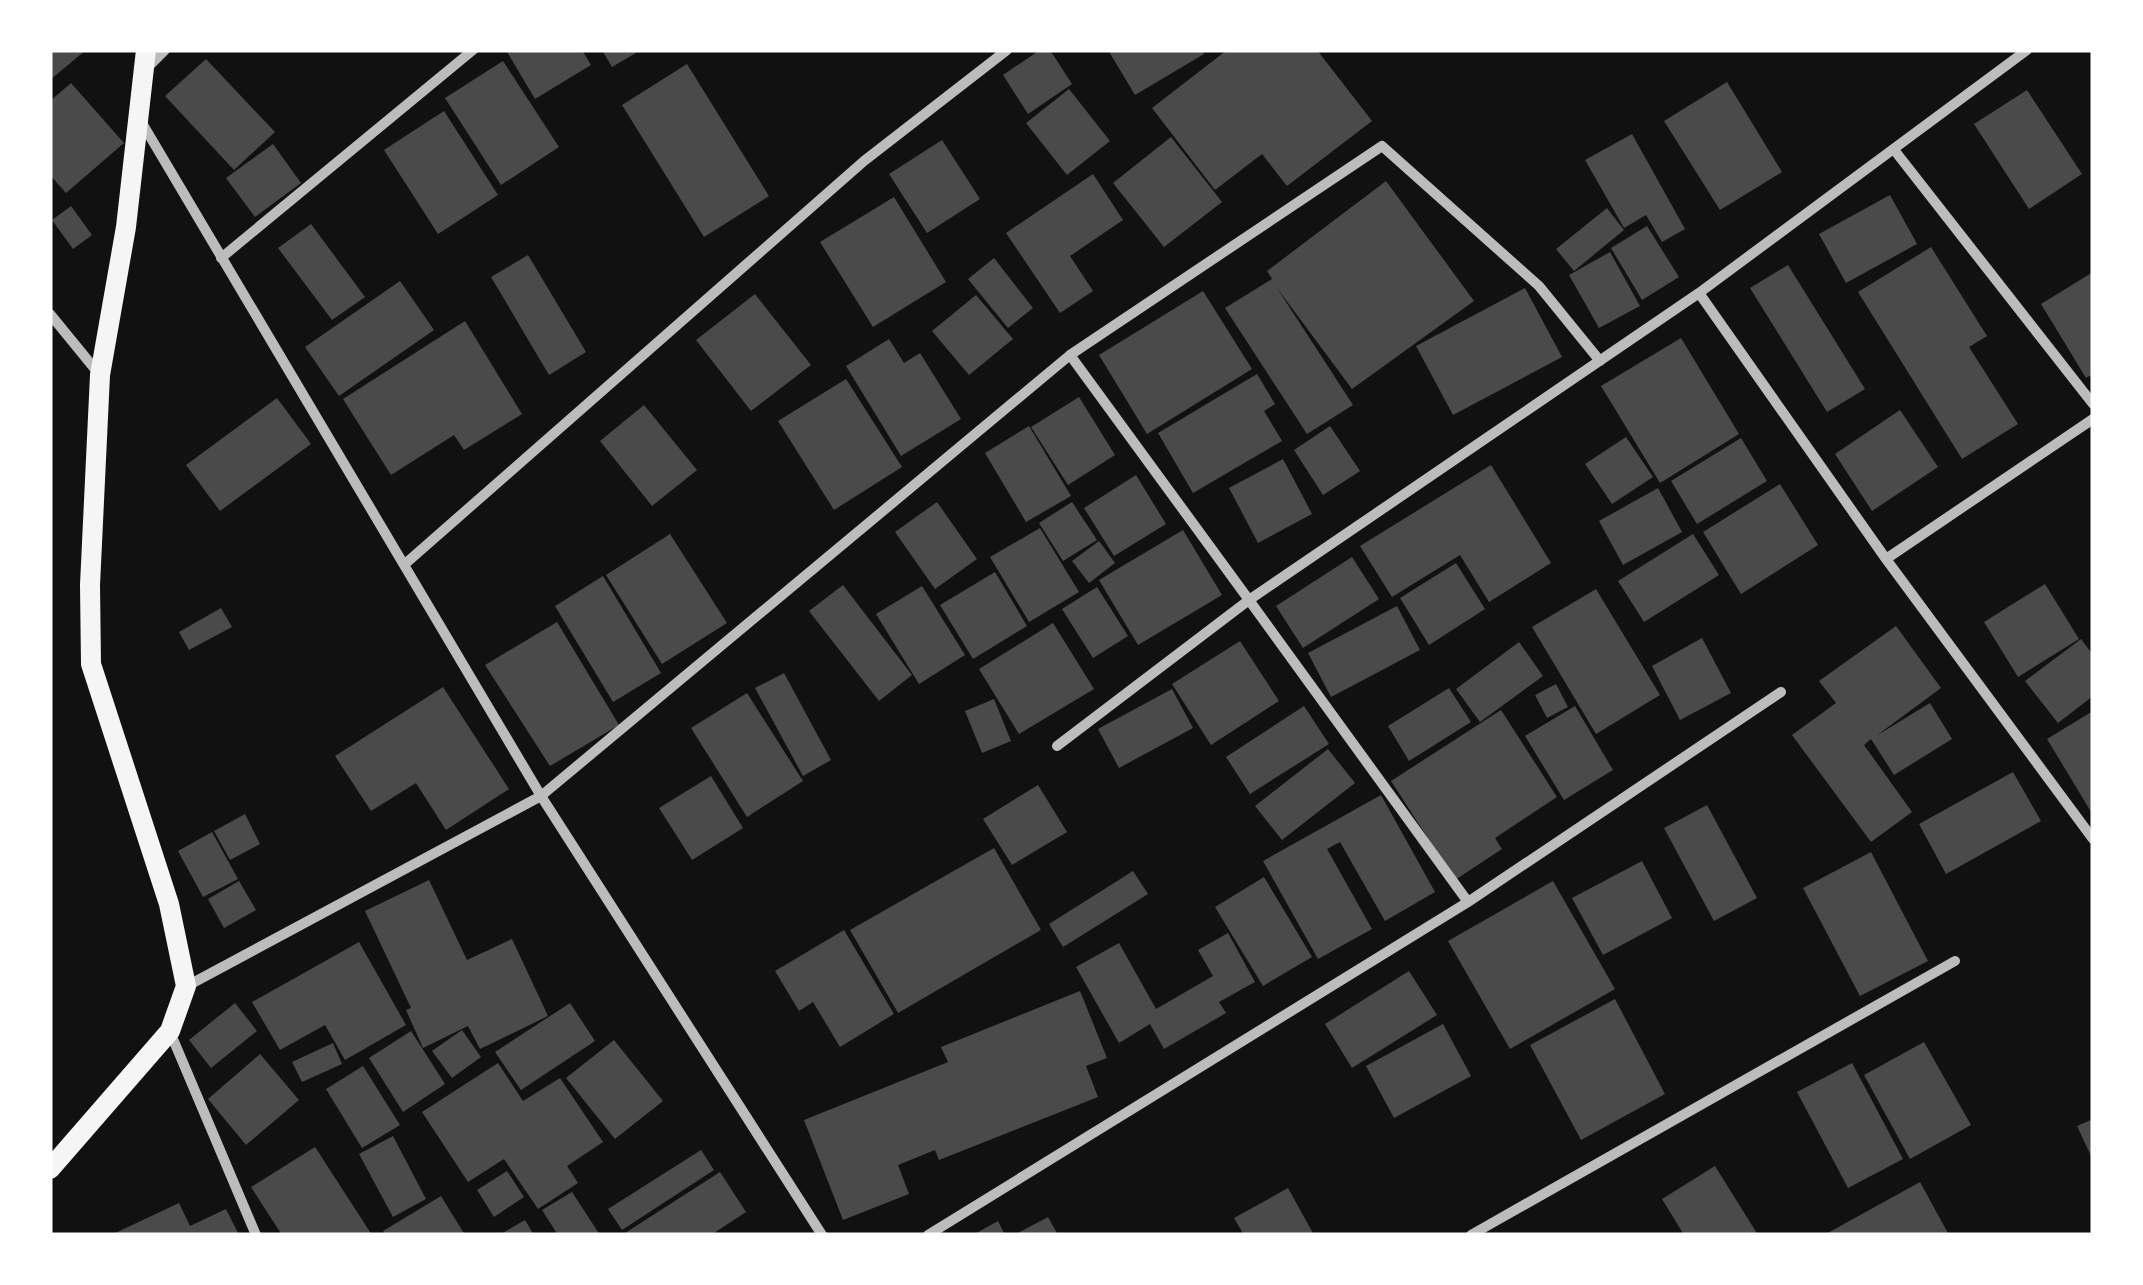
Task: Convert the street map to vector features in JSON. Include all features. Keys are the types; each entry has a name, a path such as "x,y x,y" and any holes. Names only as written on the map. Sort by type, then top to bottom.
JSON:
{"main road":[{"path":"50,1169 170,1031 186,986 169,904 91,664 90,585 100,375 126,227 145,61"}],"street":[{"path":"145,61 165,50"},
{"path":"221,258 472,50"},
{"path":"405,564 864,161 1007,50"},
{"path":"1057,746 1249,600 1699,293 2027,50"},
{"path":"139,118 541,796 822,1235"},
{"path":"186,986 541,796 1070,355 1382,146 1539,286 1600,362"},
{"path":"1895,151 2093,404"},
{"path":"1699,293 1886,559 2093,839"},
{"path":"50,314 100,375"},
{"path":"1070,355 1468,902"},
{"path":"1886,559 2093,419"},
{"path":"928,1235 1468,902 1781,692"},
{"path":"1471,1235 1955,961"},
{"path":"170,1031 256,1235"}],"building":[{"path":"50,50 86,50 50,80"},
{"path":"506,50 582,50 591,65 535,99"},
{"path":"602,50 641,50 612,67"},
{"path":"1040,50 1050,50 1072,84 1028,114 1003,75"},
{"path":"1108,50 1202,50 1204,54 1135,95"},
{"path":"1227,50 1317,50 1372,121 1287,186 1262,154 1215,190 1152,108"},
{"path":"206,59 275,132 234,170 165,96"},
{"path":"503,61 559,147 501,185 445,98"},
{"path":"687,64 769,196 704,237 622,105"},
{"path":"1727,82 1782,172 1720,210 1664,121"},
{"path":"71,83 124,143 66,193 50,175 50,101"},
{"path":"1069,89 1110,141 1067,175 1026,123"},
{"path":"2027,90 2082,174 2029,209 1974,124"},
{"path":"444,111 498,195 438,234 384,150"},
{"path":"1632,134 1685,229 1662,242 1646,215 1624,228 1585,160"},
{"path":"1171,137 1222,202 1164,247 1113,183"},
{"path":"942,140 980,199 927,233 889,174"},
{"path":"273,144 301,183 255,217 226,178"},
{"path":"1093,174 1123,220 1070,256 1093,291 1060,313 1006,233"},
{"path":"1386,181 1474,301 1352,389 1277,288 1353,405 1307,434 1225,308 1272,279 1267,271"},
{"path":"1890,195 1917,244 1846,283 1819,234"},
{"path":"894,197 946,282 873,327 820,242"},
{"path":"71,206 92,235 73,249 52,220"},
{"path":"1607,208 1624,230 1574,271 1556,249"},
{"path":"311,224 365,297 332,320 278,248"},
{"path":"1647,226 1679,277 1642,300 1611,248"},
{"path":"1931,247 1987,336 1969,347 2018,424 1962,459 1858,292"},
{"path":"1610,252 1640,306 1599,328 1569,275"},
{"path":"528,255 586,352 549,375 491,277"},
{"path":"994,258 1033,308 1008,328 968,279"},
{"path":"1788,265 1865,389 1827,412 1750,288"},
{"path":"2093,272 2093,374 2086,378 2041,304"},
{"path":"400,281 434,330 339,396 305,347"},
{"path":"1525,288 1562,357 1453,415 1416,346"},
{"path":"1203,291 1252,369 1147,434 1099,355"},
{"path":"755,294 811,365 751,411 696,340"},
{"path":"976,295 1013,339 969,375 932,331"},
{"path":"465,321 522,414 464,450 454,435 391,475 343,399"},
{"path":"1681,338 1739,434 1660,483 1601,386"},
{"path":"889,339 904,363 920,353 961,419 901,456 846,366"},
{"path":"1257,374 1275,404 1264,411 1282,441 1193,493 1158,433"},
{"path":"846,379 902,467 834,510 778,421"},
{"path":"1079,397 1115,455 1068,485 1031,427"},
{"path":"277,398 311,444 220,511 186,465"},
{"path":"644,405 697,470 652,506 600,441"},
{"path":"1900,410 1938,467 1872,511 1835,454"},
{"path":"1029,426 1071,496 1026,522 985,453"},
{"path":"1330,426 1360,471 1323,495 1294,450"},
{"path":"1626,437 1653,477 1612,504 1585,464"},
{"path":"1741,438 1767,481 1697,524 1671,481"},
{"path":"1283,459 1312,514 1258,543 1229,488"},
{"path":"1491,465 1551,563 1489,602 1460,555 1392,597 1360,546"},
{"path":"1136,475 1166,524 1114,556 1084,508"},
{"path":"1780,484 1818,545 1741,594 1703,532"},
{"path":"1658,488 1682,532 1623,565 1599,521"},
{"path":"937,502 977,559 935,589 895,532"},
{"path":"1072,502 1097,540 1063,561 1039,523"},
{"path":"1040,528 1079,592 1029,622 990,557"},
{"path":"1183,530 1222,595 1138,645 1099,580"},
{"path":"670,534 727,623 662,664 606,575"},
{"path":"1693,534 1719,575 1644,622 1618,581"},
{"path":"1099,541 1115,563 1089,583 1072,561"},
{"path":"1352,557 1379,599 1303,648 1276,606"},
{"path":"1456,563 1485,609 1429,645 1400,598"},
{"path":"995,572 1027,626 973,659 940,605"},
{"path":"603,576 661,673 613,702 555,606"},
{"path":"2045,584 2079,639 2018,677 1984,622"},
{"path":"843,585 912,675 879,701 809,611"},
{"path":"922,586 965,655 919,684 876,614"},
{"path":"1097,587 1128,636 1093,658 1062,609"},
{"path":"1596,589 1660,695 1596,734 1532,627"},
{"path":"1397,606 1420,650 1331,697 1308,653"},
{"path":"221,608 232,627 189,650 179,632"},
{"path":"557,622 619,725 550,766 485,665"},
{"path":"1053,623 1094,689 1019,734 979,669"},
{"path":"1896,626 1941,688 1876,736 1930,703 1952,739 1894,775 1871,739 1864,745 1912,812 1871,842 1792,735 1836,703 1819,681"},
{"path":"1702,638 1731,693 1680,720 1652,666"},
{"path":"2081,639 2093,655 2093,696 2058,723 2025,681"},
{"path":"1240,641 1279,701 1211,745 1172,684"},
{"path":"1519,642 1543,676 1480,722 1456,689"},
{"path":"784,673 831,760 803,776 755,688"},
{"path":"1556,684 1568,707 1547,718 1535,695"},
{"path":"443,687 509,789 446,830 416,783 371,811 335,756"},
{"path":"1449,688 1471,722 1409,761 1388,726"},
{"path":"1172,689 1193,728 1119,768 1098,729"},
{"path":"747,693 803,781 747,817 691,728"},
{"path":"994,699 1011,741 982,753 965,711"},
{"path":"1304,706 1329,744 1250,794 1226,757"},
{"path":"1575,706 1613,770 1564,800 1525,736"},
{"path":"1501,710 1557,797 1495,838 1502,849 1455,880 1391,781"},
{"path":"2093,711 2093,815 2047,739"},
{"path":"1328,749 1355,783 1282,840 1255,806"},
{"path":"2013,772 2041,821 1946,874 1919,824"},
{"path":"711,776 743,828 692,860 659,808"},
{"path":"1038,785 1067,832 1012,865 983,819"},
{"path":"1381,795 1435,892 1385,921 1340,842 1327,849 1372,929 1318,959 1263,861"},
{"path":"1707,805 1757,898 1714,921 1664,828"},
{"path":"245,814 260,844 230,860 214,831"},
{"path":"212,832 238,879 203,897 178,851"},
{"path":"994,848 1041,930 898,1013 850,930"},
{"path":"1871,852 1928,961 1860,996 1803,888"},
{"path":"1642,861 1672,918 1603,955 1572,898"},
{"path":"1133,871 1148,894 1063,947 1049,924"},
{"path":"1264,877 1312,957 1263,986 1215,907"},
{"path":"429,880 467,960 512,939 548,1016 480,1049 468,1026 423,1048 406,1010 411,1008 365,911"},
{"path":"239,881 256,910 224,928 208,899"},
{"path":"1553,881 1615,989 1510,1049 1448,941"},
{"path":"844,930 894,1014 840,1047 813,1002 799,1011 775,971"},
{"path":"1228,933 1255,982 1219,1002 1226,1013 1164,1049 1150,1024 1119,1043 1076,967 1119,943 1156,1009 1213,976 1198,950"},
{"path":"359,942 406,1025 345,1060 325,1025 280,1050 252,1002"},
{"path":"1409,971 1437,1015 1352,1068 1325,1024"},
{"path":"1080,991 1107,1058 1086,1066 1098,1097 939,1160 935,1150 898,1165 909,1194 843,1220 804,1120 948,1062 941,1047"},
{"path":"1615,999 1665,1094 1581,1140 1530,1045"},
{"path":"235,1003 257,1031 211,1068 189,1040"},
{"path":"570,1003 595,1041 521,1090 495,1052"},
{"path":"1443,1024 1471,1076 1394,1118 1366,1066"},
{"path":"462,1030 481,1057 452,1078 432,1051"},
{"path":"411,1031 445,1084 403,1112 369,1058"},
{"path":"614,1040 663,1101 615,1139 566,1078"},
{"path":"1924,1042 1971,1125 1910,1159 1864,1075"},
{"path":"333,1043 342,1064 302,1082 292,1062"},
{"path":"260,1054 299,1100 246,1145 208,1099"},
{"path":"498,1063 523,1101 560,1078 603,1142 567,1166 578,1183 538,1209 504,1159 468,1182 422,1112"},
{"path":"1852,1063 1903,1159 1848,1188 1797,1092"},
{"path":"363,1066 400,1125 362,1148 326,1089"},
{"path":"2093,1119 2093,1160 2077,1126"},
{"path":"393,1136 426,1199 393,1217 359,1154"},
{"path":"315,1147 372,1235 282,1235 251,1187"},
{"path":"701,1150 714,1170 622,1230 608,1209"},
{"path":"1715,1166 1758,1235 1684,1235 1662,1199"},
{"path":"507,1171 524,1197 494,1217 477,1190"},
{"path":"720,1172 746,1212 711,1235 622,1235"},
{"path":"1920,1182 1949,1235 1824,1235"},
{"path":"1288,1188 1314,1235 1244,1235 1234,1218"},
{"path":"572,1192 600,1235 558,1235 542,1210"},
{"path":"441,1196 465,1235 386,1235 383,1231"},
{"path":"179,1203 190,1226 226,1209 239,1235 111,1235"},
{"path":"1048,1217 1058,1235 1014,1235"},
{"path":"525,1220 534,1235 499,1235"},
{"path":"998,1221 1005,1235 973,1235"}]}
